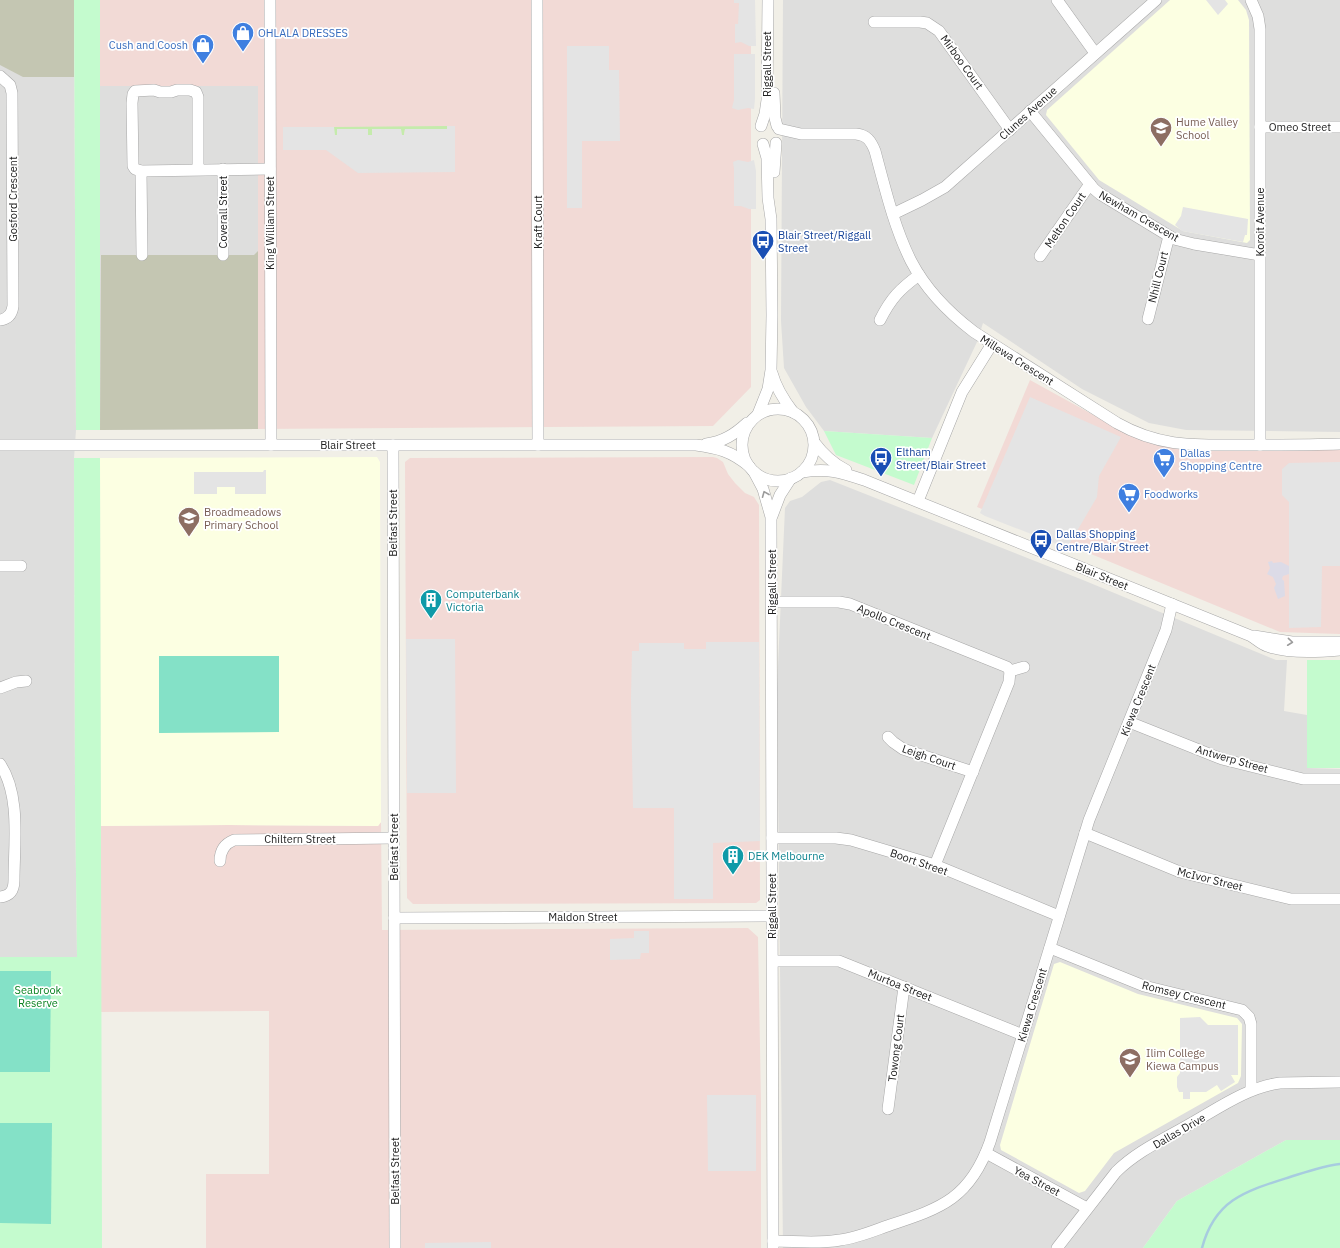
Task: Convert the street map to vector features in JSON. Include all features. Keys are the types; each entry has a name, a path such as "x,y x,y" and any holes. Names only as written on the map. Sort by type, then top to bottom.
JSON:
{"street":[{"name":"King William Street","path":"270,0 271,445"},
{"name":"Kraft Court","path":"538,0 538,445"},
{"name":"Riggall Street","path":"761,126 767,100 768,0"},
{"name":"Riggall Street","path":"774,0 774,106 778,128"},
{"path":"1057,0 1095,54"},
{"name":"Clunes Avenue","path":"893,214 939,191 1156,0"},
{"name":"Koroit Avenue","path":"1251,0 1256,8 1260,22 1260,445"},
{"name":"Mirboo Court","path":"874,22 920,22 939,31 1010,130"},
{"name":"Gosford Crescent","path":"0,76 10,85 12,93 13,306 10,316 0,320"},
{"path":"198,170 198,97 196,92 190,90 177,90 171,92 154,90 135,91 132,103 133,166 135,170 141,171 270,169"},
{"name":"Newham Crescent","path":"1030,111 1100,194 1178,240 1260,255"},
{"path":"758,414 768,389 771,370 771,219 774,161 777,142 780,136 778,128 774,124 767,123 761,126 758,136 763,144 767,158 768,198 771,219"},
{"name":"Omeo Street","path":"1260,127 1340,127"},
{"name":"Millewa Crescent","path":"778,128 801,134"},
{"name":"Millewa Crescent","path":"777,142 784,138 801,134 856,134 868,138 875,151 893,214 905,248 919,275 942,304 956,319 974,332 1117,423 1136,433 1172,443 1201,445 1340,444"},
{"path":"763,144 770,146 777,142"},
{"name":"Coverall Street","path":"223,169 223,255"},
{"path":"141,171 142,255"},
{"name":"Melton Court","path":"1040,256 1090,184"},
{"name":"Nhill Court","path":"1148,319 1169,236"},
{"path":"880,320 888,304 895,295 919,275"},
{"path":"918,501 962,392 992,344"},
{"path":"771,370 775,385 793,412"},
{"path":"782,408 793,412 804,419 811,429 814,442 813,453 809,463 802,472 781,481 770,480 751,469 743,456 742,444 744,432 750,422 758,414 770,409 782,408"},
{"name":"Blair Street","path":"0,445 696,445 716,443 728,438 750,422"},
{"name":"Blair Street","path":"814,442 824,455 838,466 864,480"},
{"name":"Belfast Street","path":"393,445 395,1248"},
{"name":"Blair Street","path":"696,445 716,448 728,452 738,457 751,469"},
{"name":"Riggall Street","path":"751,469 763,489 771,517 773,1245"},
{"name":"Blair Street","path":"802,472 826,470 838,471 864,480 1251,636 1292,642 1340,642"},
{"name":"Riggall Street","path":"771,517 780,495 791,478"},
{"path":"0,566 21,566"},
{"name":"Apollo Crescent","path":"772,602 839,602 850,604 1007,667 1010,671"},
{"name":"Kiewa Crescent","path":"773,1245 840,1241 929,1211 950,1200 972,1179 980,1168 1023,1035 1085,833 1176,606"},
{"name":"Blair Street","path":"1251,636 1265,646 1274,649 1295,651 1340,650"},
{"path":"934,865 1009,682 1010,671 1024,667"},
{"path":"0,688 16,682 26,681"},
{"name":"Antwerp Street","path":"1129,722 1222,758 1303,779 1340,779"},
{"name":"Leigh Court","path":"888,737 903,749 973,772"},
{"path":"0,764 6,775 13,797 14,816 13,889 7,896 0,897"},
{"name":"McIvor Street","path":"1085,833 1180,872 1291,899 1340,899"},
{"name":"Chiltern Street","path":"220,861 221,851 224,846 228,842 234,840 394,838"},
{"name":"Boort Street","path":"772,838 836,838 851,840 934,865 1059,916"},
{"name":"Maldon Street","path":"394,918 772,916"},
{"name":"Romsey Crescent","path":"1050,948 1144,986 1232,1007 1246,1013 1251,1024 1251,1090"},
{"name":"Murtoa Street","path":"773,961 839,961 1023,1035"},
{"name":"Towong Court","path":"888,1109 904,987"},
{"name":"Dallas Drive","path":"1057,1248 1116,1172 1132,1158 1251,1090 1280,1083 1340,1082"},
{"name":"Yea Street","path":"986,1153 1087,1208"}],"shaded area":[{"path":"0,0 74,0 76,430 74,458 75,794 77,957 0,957"},
{"path":"0,0 74,0 74,77 23,77 0,65"},
{"path":"100,0 751,0 751,387 713,426 258,429 258,86 100,86"},
{"path":"734,0 755,0 756,46 749,46 741,42 735,43 735,24 738,24 739,3 734,3"},
{"path":"783,0 1340,0 1340,432 1186,430 1149,423 1082,389 983,323 977,342 932,438 824,431 806,407 784,368 781,321"},
{"name":"Hume Valley School","path":"1170,0 1238,0 1246,10 1249,20 1250,240 1247,243 1183,231 1099,180 1046,115 1047,110"},
{"path":"1206,0 1225,0 1228,4 1218,15"},
{"path":"567,46 609,46 609,70 619,70 620,141 582,141 582,208 567,208"},
{"path":"734,54 755,54 754,109 748,108 738,110 732,108 734,100"},
{"path":"100,86 258,86 258,429 100,430"},
{"path":"447,126 455,126 455,172 358,173 326,150 283,150 283,127 334,127 335,135 337,135 337,129 368,129 368,135 372,135 372,129 401,129 402,135 404,135 405,129 447,129"},
{"path":"738,160 748,162 754,160 756,171 756,209 734,206 733,162"},
{"path":"1183,207 1248,219 1247,235 1245,235 1243,242 1182,231 1175,225 1181,216"},
{"path":"258,251 258,429 100,430 101,255 254,255"},
{"name":"Dallas Shopping Centre","path":"1030,380 1126,433 1162,445 1340,447 1340,634 1280,632 977,507"},
{"path":"1030,397 1121,437 1099,476 1097,497 1067,548 980,513"},
{"path":"377,457 380,462 381,822 378,826 101,826 100,458"},
{"path":"713,457 723,462 728,474 735,483 745,493 754,497 759,505 760,900 756,903 413,904 407,898 405,462 410,458"},
{"path":"1340,462 1340,566 1322,566 1321,627 1289,628 1289,502 1282,495 1282,469 1289,463"},
{"path":"266,470 266,494 235,494 235,487 217,487 217,494 194,494 194,472 263,472"},
{"path":"830,480 1083,580 1276,660 1287,660 1284,711 1307,715 1307,768 1340,769 1340,1140 1286,1140 1177,1201 1143,1248 783,1248 777,688 785,508 790,501 802,497 821,482"},
{"path":"1272,561 1273,563 1281,562 1289,566 1289,574 1283,576 1282,579 1284,581 1285,596 1278,599 1274,588 1276,584 1273,577 1267,574 1270,568 1268,562"},
{"path":"406,639 455,639 456,793 407,793"},
{"path":"706,642 759,642 760,841 713,843 713,899 674,899 674,808 633,808 631,698 632,651 639,651 639,643 684,643 684,649 706,649"},
{"path":"381,822 382,930 748,928 758,937 761,1102 761,1248 206,1248 206,1174 269,1174 269,1011 101,1012 101,826 378,826"},
{"path":"634,931 649,931 649,953 641,953 640,959 610,960 610,939 634,938"},
{"name":"Ilim College Kiewa Campus","path":"1060,962 1138,994 1237,1018 1242,1024 1241,1076 1238,1083 1114,1153 1085,1191 1079,1193 1001,1150 1000,1145 1054,964"},
{"path":"1200,1017 1208,1025 1238,1025 1238,1075 1231,1075 1235,1082 1221,1091 1217,1085 1206,1092 1190,1092 1190,1099 1183,1099 1183,1092 1179,1092 1177,1087 1177,1077 1180,1073 1180,1018"},
{"path":"707,1095 756,1095 756,1171 708,1171"},
{"path":"491,1242 491,1248 425,1248 425,1243"}],"green space":[{"path":"74,0 100,0 100,430 76,430"},
{"path":"447,126 447,129 405,129 404,135 401,135 401,129 372,129 372,135 368,135 367,129 337,129 337,135 334,135 334,127"},
{"path":"824,431 932,438 914,485 836,455"},
{"name":"Seabrook Reserve","path":"74,458 100,458 102,1248 0,1248 0,957 77,957"},
{"path":"159,656 279,656 279,732 159,733"},
{"path":"1307,660 1340,660 1340,768 1307,768"},
{"name":"Seabrook Reserve","path":"0,971 51,971 50,1072 0,1072"},
{"path":"0,1123 52,1123 51,1224 0,1223"},
{"path":"1286,1140 1340,1140 1340,1248 1143,1248 1177,1201"}],"waterway":[{"path":"1202,1248 1208,1231 1215,1218 1234,1199 1274,1182 1315,1169 1340,1164"}],"place":[{"name":"OHLALA DRESSES","path":"243,52"},
{"name":"Cush and Coosh","path":"203,64"},
{"name":"Hume Valley School","path":"1161,148"},
{"name":"Blair Street/Riggall Street","path":"763,260"},
{"name":"Eltham Street/Blair Street","path":"881,478"},
{"name":"Dallas Shopping Centre","path":"1164,478"},
{"name":"Foodworks","path":"1129,514"},
{"name":"Broadmeadows Primary School","path":"189,538"},
{"name":"Dallas Shopping Centre/Blair Street","path":"1041,560"},
{"name":"Computerbank Victoria","path":"431,620"},
{"name":"DEK Melbourne","path":"733,876"},
{"name":"Ilim College Kiewa Campus","path":"1130,1078"}]}
